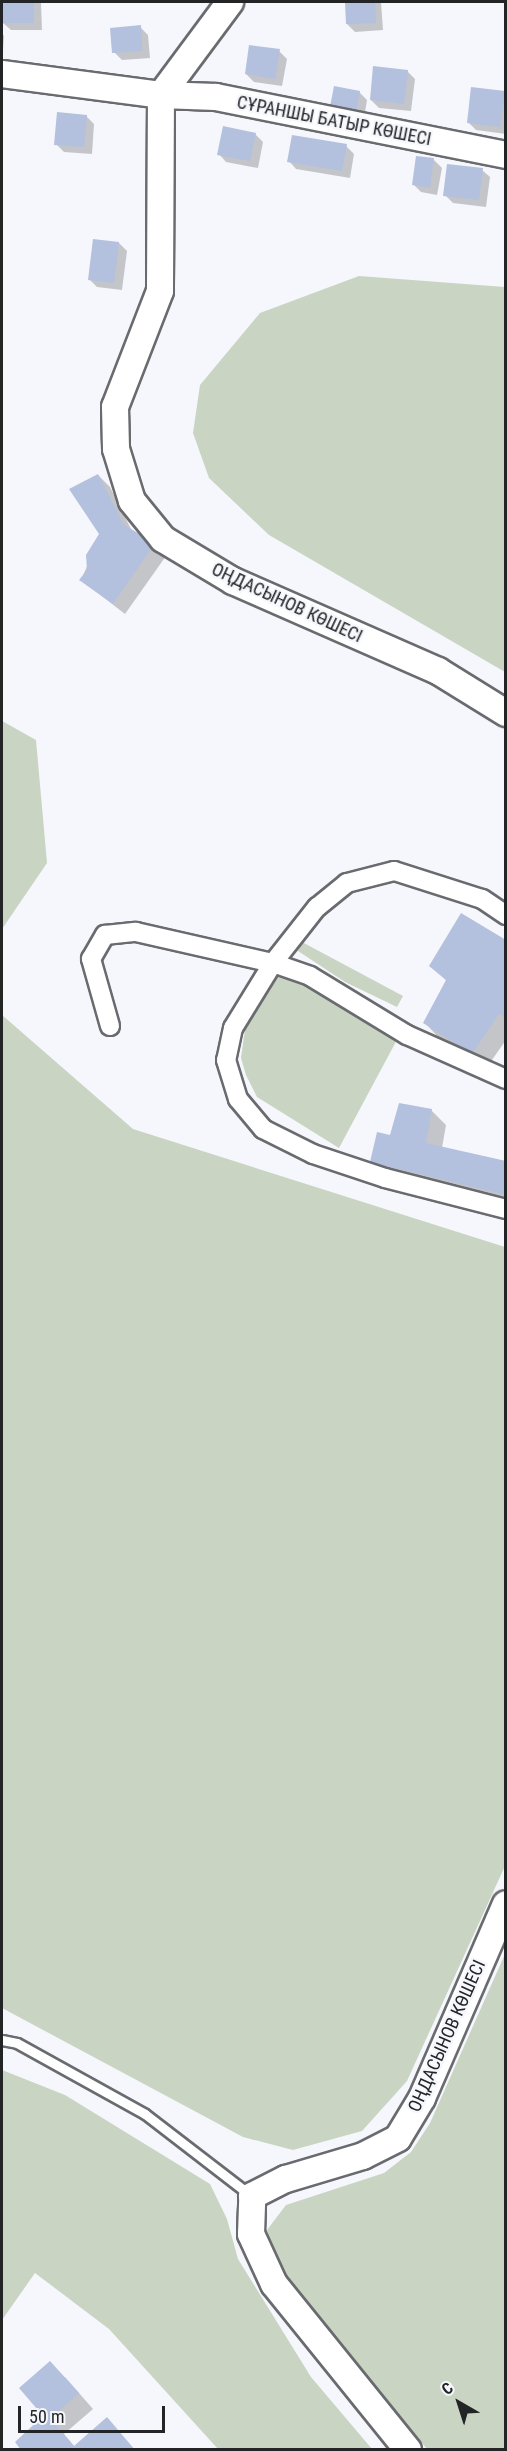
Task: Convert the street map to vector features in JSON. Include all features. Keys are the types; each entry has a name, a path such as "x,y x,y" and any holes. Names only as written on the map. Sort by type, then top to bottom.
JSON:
{"street":[{"path":"161,95 230,2"},
{"name":"СҰРАНШЫ БАТЫР КӨШЕСІ","path":"2,74 161,95 216,97 506,154"},
{"name":"ОҢДАСЫНОВ КӨШЕСІ","path":"161,95 160,291 115,407 116,449 132,501 163,539 233,581 438,671 506,713"},
{"path":"506,915 482,899 394,872 347,883 317,907 273,963 233,1028 226,1060 238,1099 262,1129 313,1154 385,1178 506,1209"},
{"path":"110,1026 92,958 105,934 136,932 273,963 310,976 407,1035 506,1078"},
{"name":"ОҢДАСЫНОВ КӨШЕСІ","path":"252,2196 286,2179 363,2156 398,2138 422,2098 506,1904"},
{"path":"252,2196 251,2234 274,2284 408,2450"}],"lane":[{"path":"2,2040 16,2043 146,2114 252,2196"}],"green space":[{"path":"359,276 505,287 505,672 269,535 209,478 193,433 200,385 260,313"},
{"path":"2,721 36,740 47,863 2,929"},
{"path":"302,942 403,996 397,1007 345,982 298,951"},
{"path":"279,970 399,1036 339,1148 257,1097 246,1075 241,1058 246,1022"},
{"path":"2,1015 133,1129 505,1247 505,1866 407,2081 362,2131 293,2150 243,2137 2,2008"},
{"path":"505,1954 505,2449 427,2449 290,2284 271,2253 267,2230 286,2205 384,2173 411,2152 430,2123"},
{"path":"2,2070 65,2095 210,2184 227,2219 238,2259 311,2377 372,2449 218,2449 109,2329 35,2273 2,2320"}],"building":[{"path":"2,2 34,2 34,23 2,23"},
{"path":"345,2 375,2 376,23 346,24"},
{"path":"141,25 142,51 112,53 110,28"},
{"path":"249,45 280,49 275,79 245,74"},
{"path":"373,66 408,70 404,104 370,100"},
{"path":"334,86 360,91 356,111 330,107"},
{"path":"471,87 505,91 500,127 467,123"},
{"path":"57,112 87,115 84,147 54,145"},
{"path":"223,126 256,133 250,161 217,155"},
{"path":"292,135 347,144 342,171 287,162"},
{"path":"416,156 434,158 430,188 412,185"},
{"path":"447,164 483,168 479,200 443,196"},
{"path":"93,239 119,242 114,283 88,280"},
{"path":"98,474 124,525 155,543 113,604 79,580 87,570 86,555 99,534 69,489"},
{"path":"461,913 506,940 506,1018 499,1014 472,1054 423,1023 446,980 429,966"},
{"path":"399,1103 432,1109 426,1143 506,1161 506,1195 370,1162 377,1132 390,1135"},
{"path":"50,2361 79,2393 50,2419 74,2446 107,2417 135,2450 21,2450 15,2442 43,2416 19,2388"}]}
